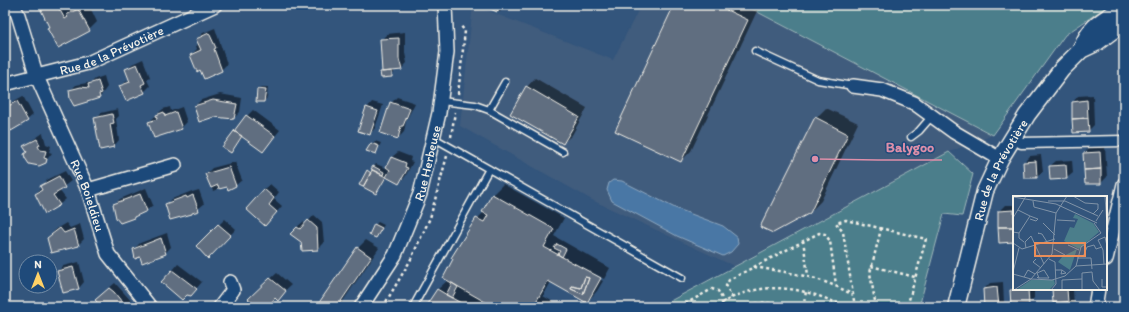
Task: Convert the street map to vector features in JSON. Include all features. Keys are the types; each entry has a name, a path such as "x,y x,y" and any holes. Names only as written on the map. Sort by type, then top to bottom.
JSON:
{"street":[{"name":"Rue Boieldieu","path":"13,5 18,15 36,77 88,190 108,254 150,307"},
{"name":"Rue de la Prévotière","path":"5,84 88,63 215,5"},
{"name":"Rue Herbeuse","path":"361,307 395,255 420,194 434,138 441,101 447,52 445,5"},
{"name":"Rue de la Prévotière","path":"1081,50 1087,34 1100,22 1124,7"},
{"name":"Rue de la Prévotière","path":"956,307 985,191 1000,159 1027,115 1062,69 1081,50 1096,43 1124,22"},
{"path":"854,86 882,90 914,103 954,132 1000,159"},
{"path":"1021,143 1124,141"},
{"path":"88,190 175,165"},
{"path":"1107,251 1109,236 1124,184"},
{"path":"220,307 233,290 230,282"},
{"path":"1095,307 1098,290"}],"lane":[{"path":"755,51 818,80 854,86"},
{"path":"489,110 506,82"},
{"path":"441,101 475,105 489,110 563,152"},
{"path":"911,137 919,131 932,116"},
{"path":"434,138 682,278"},
{"path":"413,307 489,169"}],"path":[{"path":"854,307 843,232 836,223 846,220 926,239 907,307"},
{"path":"876,307 870,273 880,229"},
{"path":"732,298 726,283 803,240 819,233 828,237 831,246 836,285"},
{"path":"803,240 808,275"},
{"path":"871,266 915,277"},
{"path":"754,267 808,275 836,285 853,295"},
{"path":"716,307 741,293 764,288 806,292 825,297 845,307"},
{"path":"680,307 712,289 718,291 724,302"},
{"path":"803,307 806,292"},
{"path":"744,307 757,302 775,304 782,307"}],"shaded area":[{"path":"473,5 613,60 641,5 744,5 993,135 949,152 734,266 594,201 460,126"},
{"path":"613,180 622,181 675,208 723,226 737,237 738,244 731,252 723,256 677,236 612,201 607,190 609,183"}],"green space":[{"path":"744,5 1109,5 1065,35 993,135"},
{"path":"949,152 973,174 962,216 944,214 919,307 659,307"}],"building":[{"path":"51,5 57,5 65,19 68,17 66,15 78,9 90,31 58,48 47,28 49,27 41,10"},
{"path":"482,5 499,5 497,12"},
{"path":"674,5 716,5 748,20 681,162 615,131"},
{"path":"209,33 216,48 214,49 222,71 204,79 200,70 197,72 190,55 201,50 196,39"},
{"path":"399,38 399,59 402,70 382,72 380,39"},
{"path":"137,64 145,83 141,85 145,93 126,101 119,86 130,82 125,69"},
{"path":"392,71 392,77 381,78 380,72"},
{"path":"98,81 102,93 99,94 100,98 74,106 70,99 69,90 81,87 89,88 88,84"},
{"path":"526,86 579,117 563,144 510,114"},
{"path":"257,89 266,90 264,102 256,102"},
{"path":"213,100 237,104 234,119 214,117 199,122 194,106"},
{"path":"1087,100 1088,118 1072,119 1072,102"},
{"path":"17,101 28,121 11,131 5,121 5,108"},
{"path":"390,102 410,109 403,126 401,126 398,139 380,133"},
{"path":"366,107 378,111 370,135 358,131"},
{"path":"164,112 165,116 176,112 182,129 154,138 148,122 157,119 156,115"},
{"path":"112,114 114,123 110,124 114,147 100,150 94,118"},
{"path":"246,115 275,136 263,152 234,131"},
{"path":"815,117 848,134 810,213 773,233 760,227"},
{"path":"1088,118 1089,132 1073,133 1072,119"},
{"path":"234,131 242,136 231,153 222,147"},
{"path":"37,139 40,145 38,146 40,150 46,151 44,158 47,159 46,163 39,166 29,164 24,154 27,152 23,146"},
{"path":"371,143 379,146 376,154 366,151"},
{"path":"1100,152 1101,169 1084,170 1083,153"},
{"path":"391,157 406,163 405,167 408,168 399,184 386,177 390,170 386,167"},
{"path":"1036,161 1037,178 1024,178 1023,162"},
{"path":"1066,165 1067,179 1050,180 1049,166"},
{"path":"373,166 384,172 383,175 371,169"},
{"path":"229,167 236,186 228,190 227,187 219,189 218,185 211,188 205,174"},
{"path":"1101,169 1101,184 1085,184 1084,170"},
{"path":"367,170 371,173 363,187 359,185"},
{"path":"372,170 386,177 376,194 363,187"},
{"path":"59,176 65,188 53,195 60,205 45,214 35,194 42,190 40,186"},
{"path":"264,189 274,198 269,205 277,212 265,226 246,209"},
{"path":"140,194 147,211 120,223 116,218 113,204"},
{"path":"492,194 554,229 544,247 601,278 587,303 548,281 533,307 494,307 443,278 453,259 451,258 476,218 484,222 488,215 482,212","holes":["585,277 589,278 583,294 571,289 572,286 581,288"]},
{"path":"193,195 199,211 170,220 165,204"},
{"path":"1013,210 1013,227 998,227 998,211"},
{"path":"308,220 317,228 318,250 302,251 301,242 290,234 297,227 300,229"},
{"path":"218,224 231,235 208,259 196,246"},
{"path":"374,224 382,228 376,238 369,235"},
{"path":"998,227 1013,227 1013,242 999,243"},
{"path":"60,228 64,233 74,229 79,246 51,253 47,238"},
{"path":"161,238 166,254 142,263 140,257 135,259 133,249"},
{"path":"557,244 566,249 562,257 558,254 560,251 554,248"},
{"path":"357,247 371,257 337,307 316,307"},
{"path":"73,267 79,289 63,293 58,271"},
{"path":"172,270 197,289 191,296 187,295 182,300 161,282"},
{"path":"585,277 589,278 583,294 571,289 572,286 581,288"},
{"path":"270,278 286,291 278,301 275,298 268,307 258,307 248,299"},
{"path":"452,283 458,287 452,298 446,295"},
{"path":"997,287 999,307 984,307 983,289"},
{"path":"109,288 126,307 104,307 101,303 99,304 95,300"},
{"path":"437,289 452,298 468,307 425,307"},
{"path":"1010,290 1028,290 1029,305 1011,306"},
{"path":"1052,290 1067,290 1068,302 1053,303"},
{"path":"1068,302 1069,307 1053,307 1053,303"}],"place":[{"name":"Balygoo","path":"815,159"}]}
